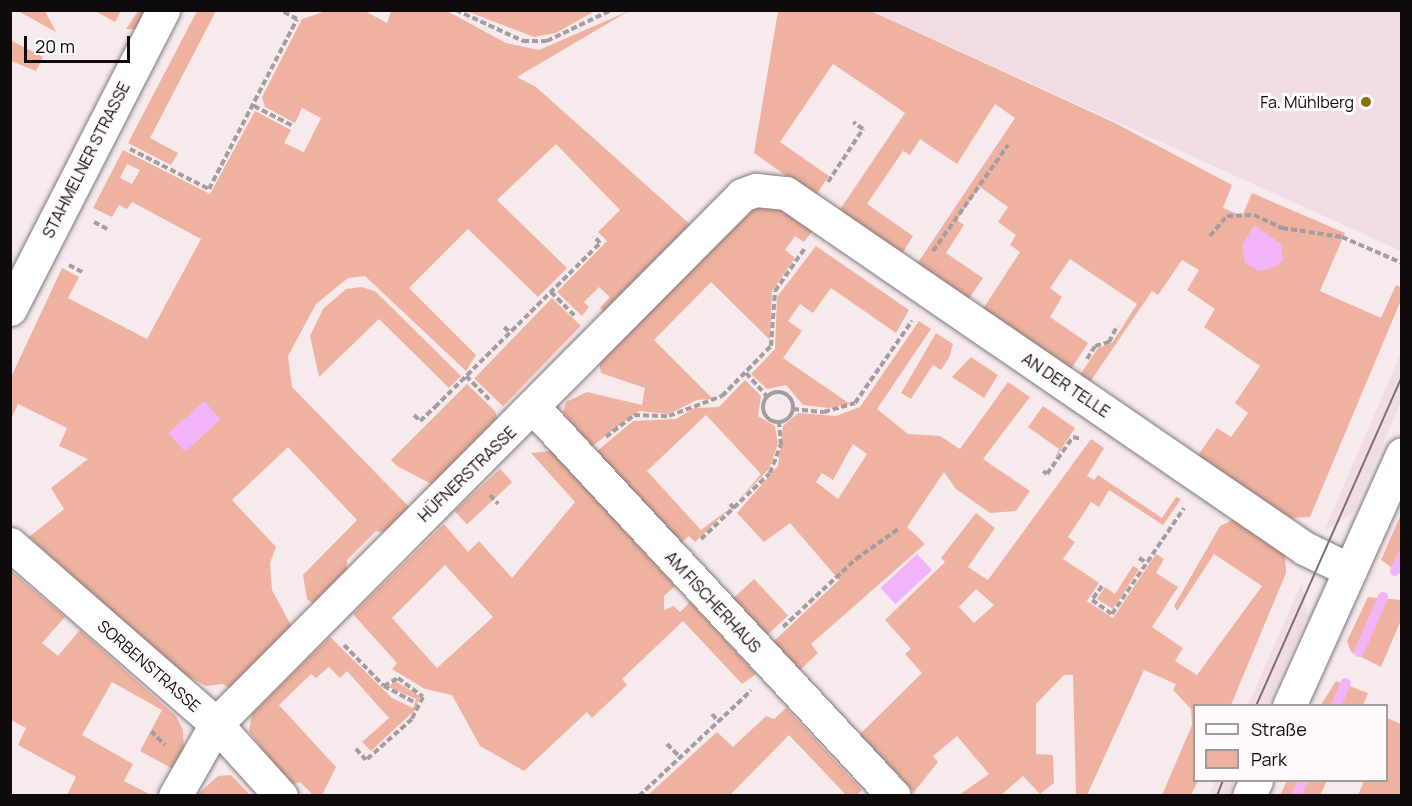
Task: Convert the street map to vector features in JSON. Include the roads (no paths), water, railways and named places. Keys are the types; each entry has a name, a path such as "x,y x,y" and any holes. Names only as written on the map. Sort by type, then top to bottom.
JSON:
{"street":[{"name":"STAHMELNER STRASSE","path":"10,309 164,10"},
{"name":"HÜFNERSTRASSE","path":"175,795 216,724 534,408 742,195 807,208"},
{"name":"AN DER TELLE","path":"807,208 1304,548 1350,570"},
{"name":"AM FISCHERHAUS","path":"534,408 894,795"},
{"path":"1289,704 1401,454"},
{"name":"SORBENSTRASSE","path":"10,544 216,724 281,795"}],"waterway":[{"path":"1395,571 1402,556"},
{"path":"1359,652 1383,597"},
{"path":"1337,704 1346,683"},
{"path":"1296,796 1302,782"}],"tram line":[{"path":"1257,704 1402,377"},
{"path":"1217,796 1222,782"}],"place":[{"name":"Fa. Mühlberg","path":"1366,102"}]}
